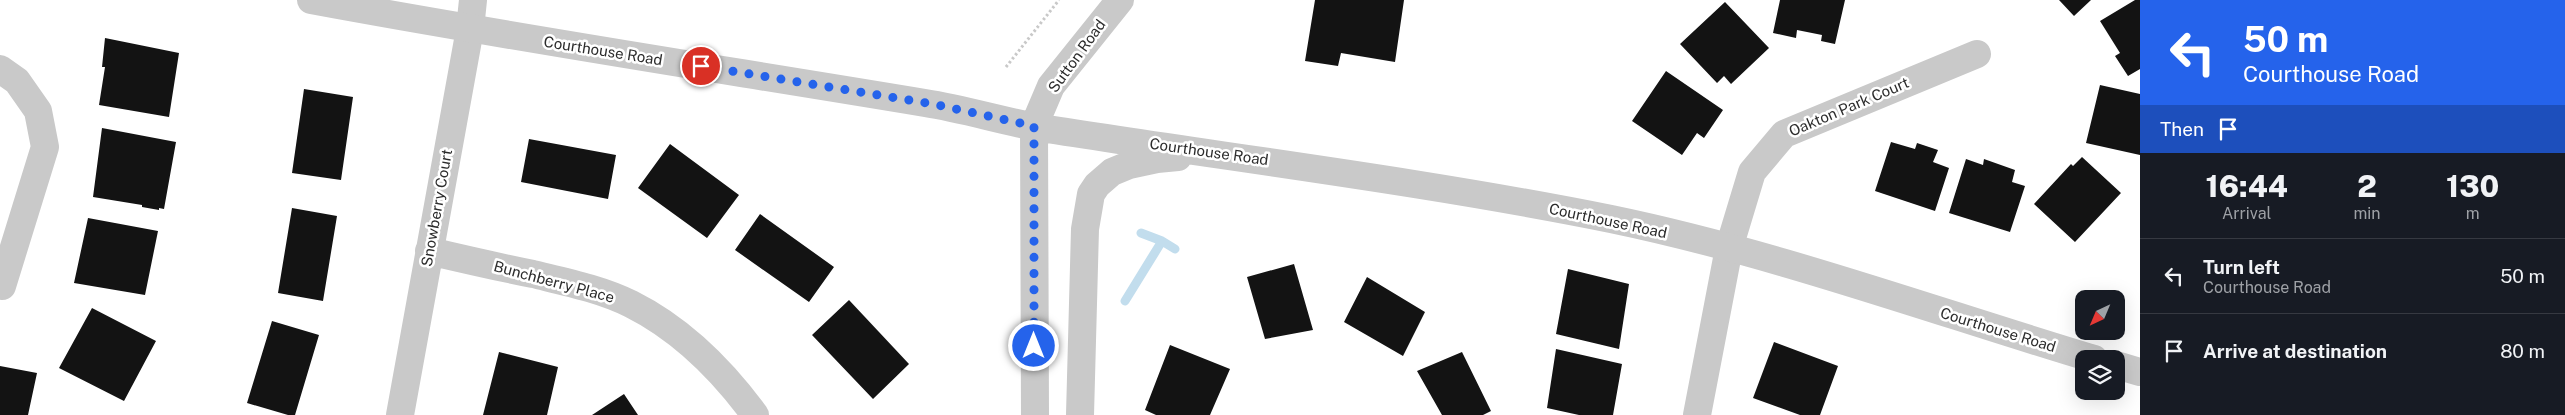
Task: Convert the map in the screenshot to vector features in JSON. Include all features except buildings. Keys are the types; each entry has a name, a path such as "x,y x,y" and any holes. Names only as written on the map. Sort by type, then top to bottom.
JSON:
{"street":[{"name":"Courthouse Road","path":"311,0 470,29 933,104 1034,126 1506,200 1614,220 1729,248 2075,353"},
{"name":"Snowberry Court","path":"400,415 470,29 473,0"},
{"name":"Sutton Road","path":"1035,415 1034,126 1051,86 1120,0"},
{"name":"Oakton Park Court","path":"1697,415 1729,248 1752,172 1784,134 1977,54"},
{"path":"0,69 17,81 38,111 45,147 2,286"},
{"path":"1080,415 1085,229 1091,194 1097,184 1112,172 1129,165 1157,159 1221,154"},
{"name":"Bunchberry Place","path":"429,251 567,282 595,290 631,304 671,328 704,354 732,384 756,415"},
{"path":"2125,368 2140,372"}],"path":[{"path":"1006,68 1059,0"}],"waterway":[{"path":"1141,233 1162,241 1175,249"},
{"path":"1125,301 1162,241"}],"route":[{"path":"701,66 933,104 1034,126 1034,346"}]}
